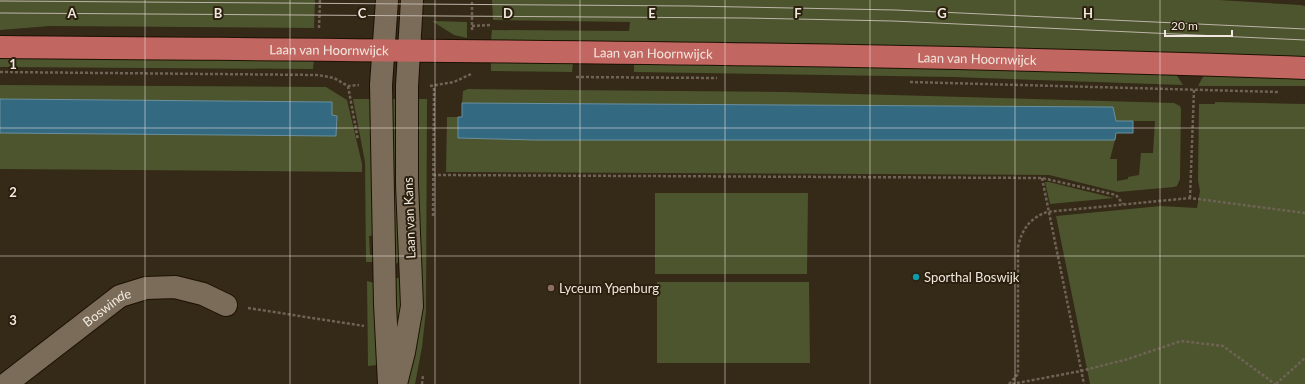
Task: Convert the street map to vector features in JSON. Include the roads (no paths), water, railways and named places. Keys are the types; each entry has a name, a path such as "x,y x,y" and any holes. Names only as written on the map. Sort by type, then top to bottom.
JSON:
{"main road":[{"name":"Laan van Hoornwijck","path":"0,47 1093,60 1305,68"}],"street":[{"name":"Laan van Kans","path":"386,0 381,85 384,289 389,384"},
{"name":"Laan van Kans","path":"396,384 404,352 412,306 407,184 409,51 412,0"},
{"name":"Boswinde","path":"0,381 4,384 120,296 146,288 175,287 203,294 226,305"}],"water":[{"path":"0,99 332,102 332,115 337,116 336,136 0,133"},
{"path":"462,103 1113,107 1116,121 1133,121 1133,133 1116,133 1115,140 535,140 458,138 458,117 462,117"}],"tram line":[{"path":"0,1 689,6 896,10 1305,29"},
{"path":"0,13 745,18 893,21 1305,40"}],"place":[{"name":"Sporthal Boswijk","path":"916,277"},
{"name":"Lyceum Ypenburg","path":"551,288"}]}
